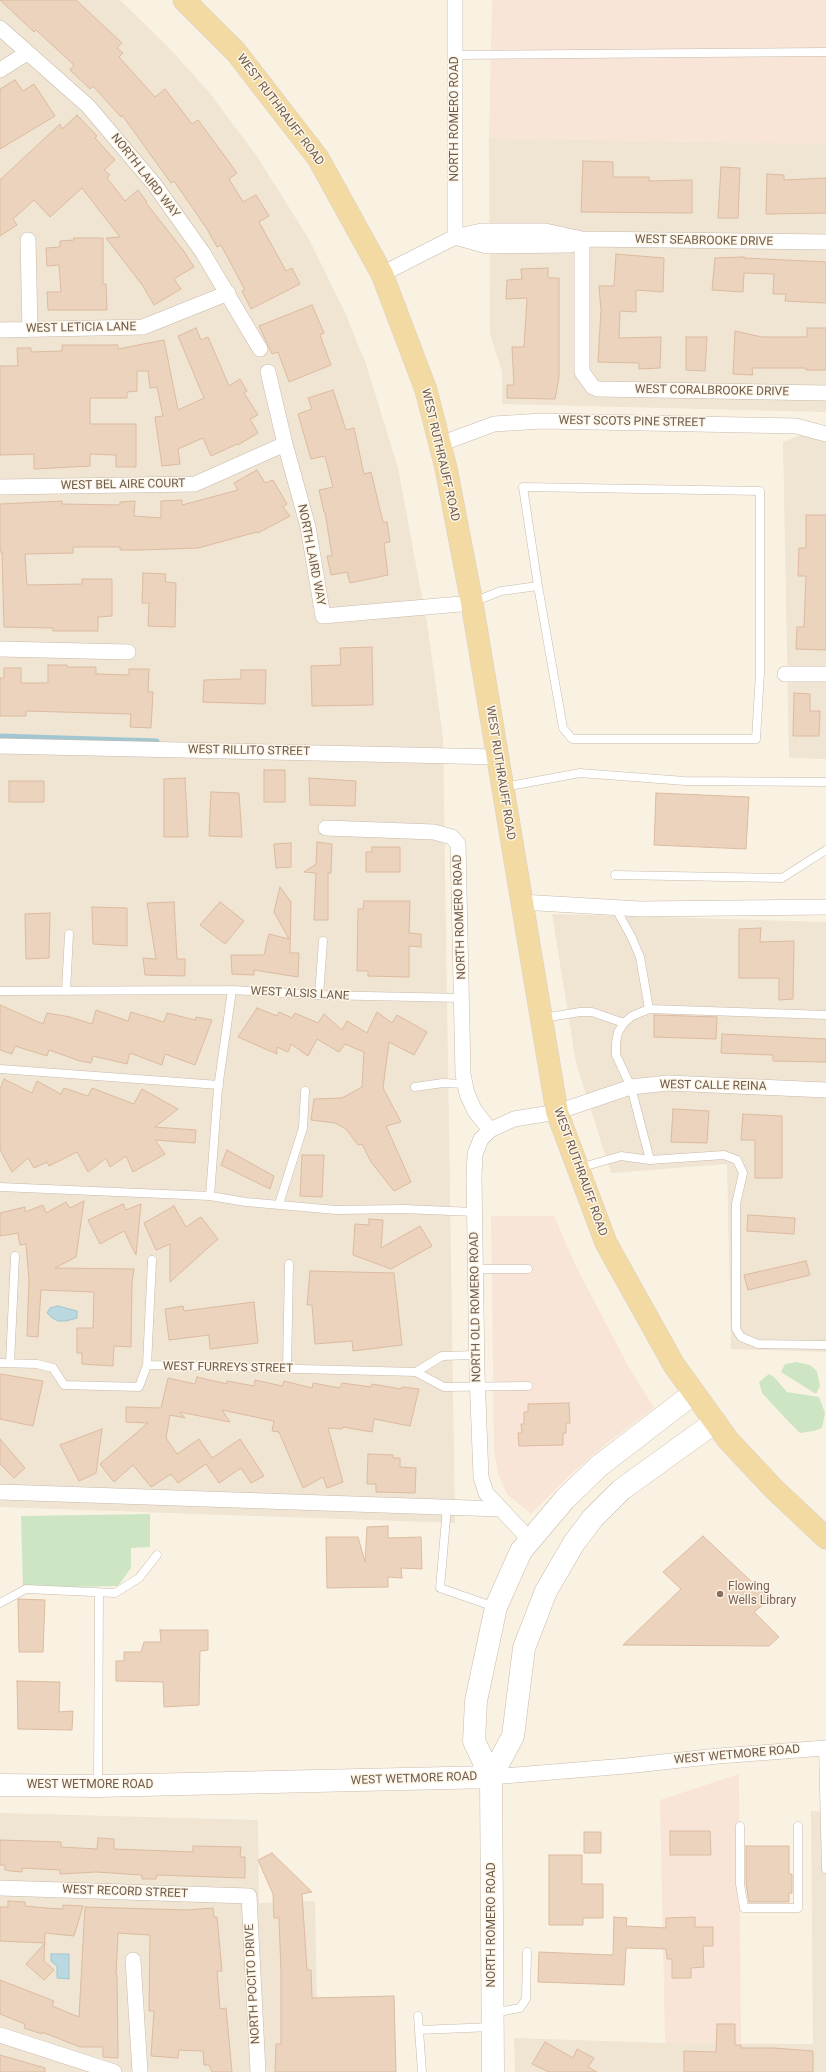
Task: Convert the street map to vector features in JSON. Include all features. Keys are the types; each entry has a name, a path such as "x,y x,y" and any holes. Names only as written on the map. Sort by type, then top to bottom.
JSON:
{"main road":[{"name":"WEST RUTHRAUFF ROAD","path":"184,0 236,52 318,158 382,274 426,390 440,444 472,602 557,1112 606,1243 674,1365 728,1440 774,1489 826,1538"}],"street":[{"name":"NORTH ROMERO ROAD","path":"455,0 455,237"},
{"name":"NORTH LAIRD WAY","path":"0,28 88,106 154,184 203,253 260,349"},
{"path":"0,70 27,53"},
{"path":"382,274 455,237"},
{"name":"WEST SEABROOKE DRIVE","path":"455,237 487,246 570,245 582,239 826,242"},
{"name":"WEST CORALBROOKE DRIVE","path":"582,239 582,372 593,387 826,393"},
{"path":"28,240 30,330"},
{"name":"WEST LETICIA LANE","path":"0,330 143,327 228,293"},
{"name":"NORTH LAIRD WAY","path":"268,372 285,444 308,527 323,616 472,602"},
{"name":"WEST SCOTS PINE STREET","path":"440,444 494,424 542,421 796,426 826,434"},
{"name":"WEST BEL AIRE COURT","path":"0,487 195,484 285,444"},
{"path":"0,648 128,652"},
{"path":"785,674 826,674"},
{"name":"WEST RILLITO STREET","path":"0,746 498,757"},
{"name":"NORTH ROMERO ROAD","path":"326,828 434,832 452,836 458,844 462,998"},
{"path":"521,902 614,908 826,907"},
{"path":"462,998 465,1084 467,1094 475,1111 490,1130"},
{"name":"WEST CALLE REINA","path":"557,1112 631,1087 668,1083 826,1090"},
{"name":"NORTH OLD ROMERO ROAD","path":"530,1540 486,1493 481,1477 476,1356 475,1154 481,1139 490,1130 514,1119 557,1112"},
{"name":"NORTH ROMERO ROAD","path":"492,2072 491,1777 474,1741 476,1700 496,1607 521,1550 565,1498 599,1466 694,1393"},
{"name":"NORTH ROMERO ROAD","path":"491,1777 513,1736 524,1648 546,1591 574,1543 593,1518 621,1490 715,1422"},
{"path":"0,1492 500,1508"},
{"name":"WEST WETMORE ROAD","path":"0,1785 98,1786 491,1777 626,1766 718,1756 824,1748"},
{"name":"WEST RECORD STREET","path":"0,1888 249,1896"},
{"name":"NORTH POCITO DRIVE","path":"249,1896 258,2072"},
{"path":"133,1960 140,2072"},
{"path":"0,2035 114,2072"}],"lane":[{"path":"455,55 826,52"},
{"path":"523,487 760,491 760,674 756,739 572,739 563,728 538,586 523,487"},
{"path":"472,602 501,591 538,586"},
{"path":"502,788 580,773 685,781 826,782"},
{"path":"615,875 782,878 826,850"},
{"path":"614,908 632,938 640,957 648,1009"},
{"path":"66,991 69,934"},
{"path":"319,995 323,941"},
{"path":"210,1196 219,1085 232,990"},
{"name":"WEST ALSIS LANE","path":"0,991 232,990 319,995 462,998"},
{"path":"650,1160 631,1087 616,1055 618,1032 624,1023 632,1016 648,1009 826,1015"},
{"path":"541,1018 580,1012 592,1012 624,1023"},
{"path":"0,1069 219,1085"},
{"path":"414,1087 443,1083 465,1084"},
{"path":"279,1204 303,1128 305,1091"},
{"path":"578,1168 621,1156 650,1160 724,1155 737,1160 743,1173 736,1204 736,1329 741,1337 758,1344 826,1345"},
{"path":"0,1187 210,1196 336,1210 403,1209 475,1212"},
{"path":"10,1363 15,1256"},
{"path":"147,1366 152,1260"},
{"path":"287,1369 289,1264"},
{"path":"475,1269 528,1270"},
{"path":"416,1372 442,1356 476,1356"},
{"name":"WEST FURREYS STREET","path":"0,1363 37,1364 53,1368 64,1385 139,1387 147,1366 416,1372"},
{"path":"416,1372 444,1387 528,1386"},
{"path":"447,1507 440,1588 496,1607"},
{"path":"0,1603 26,1589 115,1593 139,1578 157,1555"},
{"path":"98,1592 98,1786"},
{"path":"824,1748 826,1869"},
{"path":"740,1826 740,1884 744,1908 798,1907 798,1826"},
{"path":"419,2030 492,2020 520,2008 526,1999 527,1952"},
{"path":"418,2016 422,2072"}],"shaded area":[{"path":"0,0 120,0 169,48 209,92 256,155 309,239 346,315 366,364 398,468 428,629 443,738 455,1523 0,1507"},
{"path":"492,0 826,0 826,144 489,138"},
{"path":"489,138 826,144 826,412 502,404 502,372 490,334"},
{"path":"826,425 826,759 789,758 783,442"},
{"path":"552,914 826,922 826,1352 731,1349 727,1164 611,1173 576,1063"},
{"path":"491,1216 554,1216 576,1266 627,1364 654,1408 607,1443 571,1474 531,1514 507,1494 498,1474 494,1451"},
{"path":"739,1774 741,2043 665,2043 660,1800"},
{"path":"811,1811 826,1812 826,2072 515,2072 514,2038 665,2043 813,2044"},
{"path":"0,1813 258,1820 259,1903 315,1901 318,2072 0,2072"}],"green space":[{"path":"796,1362 810,1365 817,1371 820,1386 816,1394 781,1372 785,1364"},
{"path":"769,1374 774,1377 787,1392 819,1397 825,1413 822,1428 800,1433 786,1419 762,1393 759,1382"},
{"path":"150,1514 150,1547 131,1548 131,1568 118,1586 23,1588 21,1516"}],"water":[{"path":"58,1306 77,1311 77,1318 66,1321 58,1321 47,1313 50,1308"},
{"path":"51,1954 69,1954 69,1979 57,1978 57,1966 51,1961"}],"building":[{"path":"0,0 76,0 122,43 117,48 123,53 119,57 155,97 165,89 192,124 198,120 237,173 229,179 243,202 256,195 269,216 259,222 286,271 292,268 300,284 251,309 242,291 245,290 221,245 217,247 207,229 174,181 171,183 122,115 121,117 93,86 90,89 70,70 74,65 36,30 34,32"},
{"path":"15,80 23,91 34,84 55,116 0,149 0,89"},
{"path":"77,115 97,136 95,138 115,160 104,170 110,175 107,178 125,201 138,190 194,267 174,279 181,289 154,305 143,286 106,238 120,237 82,188 50,217 34,200 13,219 17,225 0,236 0,180 60,124 62,129"},
{"path":"583,161 613,162 613,177 649,177 649,181 692,180 692,213 581,212"},
{"path":"721,167 740,168 738,218 718,218"},
{"path":"767,174 784,175 784,180 826,178 826,213 766,214"},
{"path":"74,238 103,238 103,284 106,284 107,310 48,310 47,292 61,292 59,265 47,266 46,248 60,247 60,241 74,240"},
{"path":"616,254 664,258 663,292 636,290 636,312 620,311 619,338 661,337 660,368 639,369 639,363 598,362 601,310 599,286 614,286"},
{"path":"744,257 826,262 826,303 785,301 786,294 773,294 774,274 744,273 743,292 712,290 715,258"},
{"path":"548,268 548,278 559,278 559,377 555,399 507,398 507,385 514,385 512,347 524,347 527,298 506,299 507,280 522,279 521,269"},
{"path":"312,305 324,333 320,335 331,365 289,382 278,352 272,354 259,326"},
{"path":"196,328 201,340 208,337 229,386 240,379 247,391 244,393 258,415 250,419 258,433 238,445 237,444 211,456 203,438 178,449 180,464 162,466 155,417 163,416 157,387 150,388 148,371 137,371 137,391 127,392 127,398 90,398 90,424 136,424 136,467 116,467 116,455 90,454 90,466 34,469 34,454 0,455 0,366 18,366 17,348 31,348 31,352 62,351 62,345 118,345 118,349 164,340 178,410 204,398 178,336"},
{"path":"807,328 826,328 826,370 806,370 806,368 752,368 753,375 733,374 735,331 762,337 807,337"},
{"path":"686,337 707,337 705,371 686,370"},
{"path":"333,390 346,430 354,428 364,474 371,472 383,522 387,522 390,542 384,543 388,575 350,583 347,572 331,575 327,556 332,556 325,512 319,490 333,487 325,456 311,459 298,414 312,409 308,398"},
{"path":"257,470 265,483 273,480 287,504 283,507 290,516 258,533 257,532 198,548 120,550 120,547 73,547 73,553 25,554 27,585 82,584 82,579 112,579 112,616 98,617 98,631 53,631 53,628 4,627 2,552 0,552 0,504 62,501 62,504 120,505 120,502 135,501 134,516 161,518 161,501 182,500 182,505 238,490 234,483"},
{"path":"806,515 826,515 826,650 796,649 797,627 804,627 806,576 798,576 799,548 806,548"},
{"path":"143,573 166,574 165,582 176,583 175,627 148,626 149,603 142,603"},
{"path":"372,647 373,705 312,706 311,666 341,665 340,648"},
{"path":"48,665 67,665 67,667 96,667 96,674 129,675 129,669 149,669 148,692 153,692 151,728 130,727 131,714 26,711 26,716 0,716 0,678 4,678 4,668 21,668 21,683 48,683"},
{"path":"241,670 266,670 265,704 203,702 204,680 241,679"},
{"path":"794,693 810,694 810,711 820,711 819,736 793,736"},
{"path":"264,770 285,770 285,802 264,802"},
{"path":"185,778 188,837 164,837 164,779"},
{"path":"309,778 356,781 355,806 310,805"},
{"path":"9,781 44,781 44,802 9,802"},
{"path":"211,792 239,793 242,837 209,836"},
{"path":"656,793 749,797 746,849 654,845"},
{"path":"317,842 332,844 331,873 328,873 328,920 314,920 316,873 304,872 316,864"},
{"path":"291,843 291,867 276,868 274,844"},
{"path":"372,847 400,847 400,872 366,872 366,852 372,852"},
{"path":"280,887 291,902 290,953 299,953 298,977 254,970 254,975 232,974 231,955 264,955 269,934 289,939 274,912"},
{"path":"364,901 410,901 409,933 421,934 421,947 409,946 409,977 368,976 368,971 357,971 358,909 363,909"},
{"path":"174,902 177,959 185,959 185,976 145,975 143,958 156,959 147,903"},
{"path":"220,902 244,921 225,944 200,925"},
{"path":"92,907 127,908 127,946 93,944"},
{"path":"50,913 49,958 26,959 25,914"},
{"path":"761,928 760,942 794,941 793,999 779,1000 779,978 739,978 739,929"},
{"path":"0,1005 43,1024 47,1013 70,1017 92,1024 96,1010 128,1021 131,1012 164,1022 167,1013 195,1020 196,1017 212,1020 195,1065 165,1054 162,1065 130,1053 127,1064 93,1056 91,1063 80,1061 49,1050 47,1056 15,1046 12,1054 0,1050"},
{"path":"257,1008 277,1016 279,1012 292,1018 295,1013 318,1023 324,1014 342,1030 347,1021 367,1033 377,1012 392,1023 397,1015 427,1032 414,1055 389,1042 383,1088 401,1122 386,1126 411,1182 394,1191 371,1162 362,1144 358,1145 346,1129 335,1123 311,1120 314,1099 342,1098 362,1087 364,1052 345,1044 339,1052 317,1039 308,1056 291,1044 288,1052 277,1047 277,1054 238,1037"},
{"path":"654,1015 717,1017 716,1039 654,1037"},
{"path":"722,1034 826,1039 826,1062 773,1061 773,1055 721,1053"},
{"path":"4,1079 32,1093 37,1081 61,1094 64,1088 88,1096 92,1088 134,1104 142,1089 178,1109 155,1127 196,1130 195,1143 155,1140 165,1154 133,1172 126,1156 110,1167 106,1158 88,1172 77,1152 49,1166 47,1162 34,1168 28,1158 12,1172 0,1150 0,1089"},
{"path":"673,1109 709,1111 707,1143 671,1142"},
{"path":"743,1114 782,1116 782,1178 755,1178 755,1140 741,1140"},
{"path":"227,1150 274,1176 270,1189 221,1165"},
{"path":"302,1155 324,1155 322,1197 300,1196"},
{"path":"84,1201 76,1257 55,1268 134,1269 132,1282 131,1347 114,1346 113,1366 82,1364 82,1353 77,1353 77,1328 93,1328 94,1292 41,1290 38,1337 27,1336 29,1279 26,1244 20,1245 18,1233 0,1236 0,1213 25,1207 25,1212 43,1205 46,1213 66,1202 70,1208"},
{"path":"123,1204 126,1210 141,1204 136,1255 124,1231 100,1244 88,1220"},
{"path":"174,1206 186,1227 201,1217 218,1239 170,1282 170,1244 156,1250 144,1223"},
{"path":"748,1215 795,1218 794,1234 747,1231"},
{"path":"369,1219 383,1220 381,1248 420,1226 432,1246 391,1269 353,1255 355,1224 369,1225"},
{"path":"806,1261 810,1275 748,1290 744,1275"},
{"path":"310,1271 394,1273 402,1345 353,1351 352,1341 315,1344 312,1305 307,1305"},
{"path":"254,1302 258,1343 210,1349 209,1335 169,1340 165,1309 183,1306 184,1311"},
{"path":"0,1374 43,1381 33,1426 0,1419"},
{"path":"197,1377 227,1384 227,1381 254,1386 255,1380 282,1386 284,1381 312,1388 313,1383 340,1388 342,1383 371,1387 372,1384 401,1389 402,1387 419,1389 410,1426 374,1419 372,1432 343,1427 342,1429 328,1428 343,1482 327,1488 323,1477 303,1488 279,1432 272,1431 274,1421 222,1410 230,1422 180,1412 185,1418 170,1415 166,1438 177,1454 199,1439 212,1458 240,1439 264,1476 251,1483 241,1468 219,1483 206,1464 178,1483 171,1474 151,1487 133,1465 114,1482 100,1464 148,1423 126,1422 126,1407 161,1408 168,1378 195,1384"},
{"path":"569,1403 570,1423 566,1423 566,1433 563,1433 563,1445 519,1446 518,1433 522,1433 521,1424 524,1424 524,1412 528,1412 528,1404"},
{"path":"102,1429 96,1473 79,1481 60,1445"},
{"path":"0,1439 25,1468 14,1478 0,1464"},
{"path":"368,1454 393,1455 393,1458 400,1458 400,1467 416,1468 415,1493 376,1492 376,1484 367,1484"},
{"path":"388,1526 388,1538 421,1537 422,1569 401,1568 402,1578 388,1577 388,1587 327,1588 326,1537 358,1537 365,1562 367,1527"},
{"name":"Flowing Wells Library","path":"703,1536 770,1599 754,1612 779,1637 769,1646 623,1645 681,1589 663,1572"},
{"path":"18,1599 45,1600 43,1652 19,1652"},
{"path":"160,1630 208,1630 208,1650 200,1651 199,1705 164,1707 163,1682 116,1681 116,1661 124,1661 124,1652 141,1652 144,1642 161,1642"},
{"path":"17,1681 60,1682 59,1712 73,1711 72,1730 18,1729"},
{"path":"670,1831 710,1831 711,1855 670,1855"},
{"path":"584,1832 601,1832 601,1853 584,1853"},
{"path":"98,1838 114,1839 114,1849 193,1852 193,1846 241,1847 240,1857 245,1857 245,1878 157,1875 156,1879 142,1879 142,1875 96,1872 60,1874 60,1870 22,1868 22,1872 11,1871 5,1870 5,1865 0,1865 0,1840 61,1842 61,1847 97,1849"},
{"path":"746,1846 789,1846 789,1874 792,1874 792,1893 789,1893 789,1902 749,1902 746,1884"},
{"path":"272,1853 312,1892 302,1894 307,1970 311,1970 312,1998 394,1996 396,2072 275,2072 276,2044 281,2044 279,1918 274,1918 273,1894 258,1860"},
{"path":"549,1855 582,1855 582,1884 603,1884 603,1918 583,1918 583,1925 549,1925"},
{"path":"8,1901 25,1902 25,1906 46,1908 63,1909 63,1905 83,1906 74,1936 45,1933 45,1943 0,1941 0,1907 8,1907"},
{"path":"85,1907 187,1910 213,1908 214,1917 217,1917 222,1971 217,1971 220,2009 226,2008 232,2072 212,2072 209,2065 204,2065 203,2051 179,2050 178,2058 151,2056 154,2011 149,2011 150,1935 118,1933 116,1975 118,2058 103,2057 103,2047 80,2047 42,2032 42,2034 24,2028 25,2024 0,2014 0,1980 54,2001 52,2006 79,2017"},
{"path":"614,1917 627,1918 626,1926 666,1928 666,1918 695,1917 695,1927 713,1927 713,1946 703,1946 704,1967 691,1968 691,1978 672,1978 672,1959 667,1959 666,1949 626,1948 624,1985 538,1982 539,1952 613,1955"},
{"path":"45,1943 44,1961 54,1970 44,1980 26,1964"},
{"path":"717,2024 735,2024 735,2045 741,2045 741,2048 774,2048 813,2051 813,2072 684,2072 684,2051 716,2052"},
{"path":"545,2042 573,2058 577,2049 594,2058 588,2067 597,2072 549,2072 532,2064"},
{"path":"0,2055 45,2068 45,2072 0,2072"}],"waterway":[{"path":"0,736 157,741"}],"place":[{"name":"Flowing Wells Library","path":"720,1594"}]}
